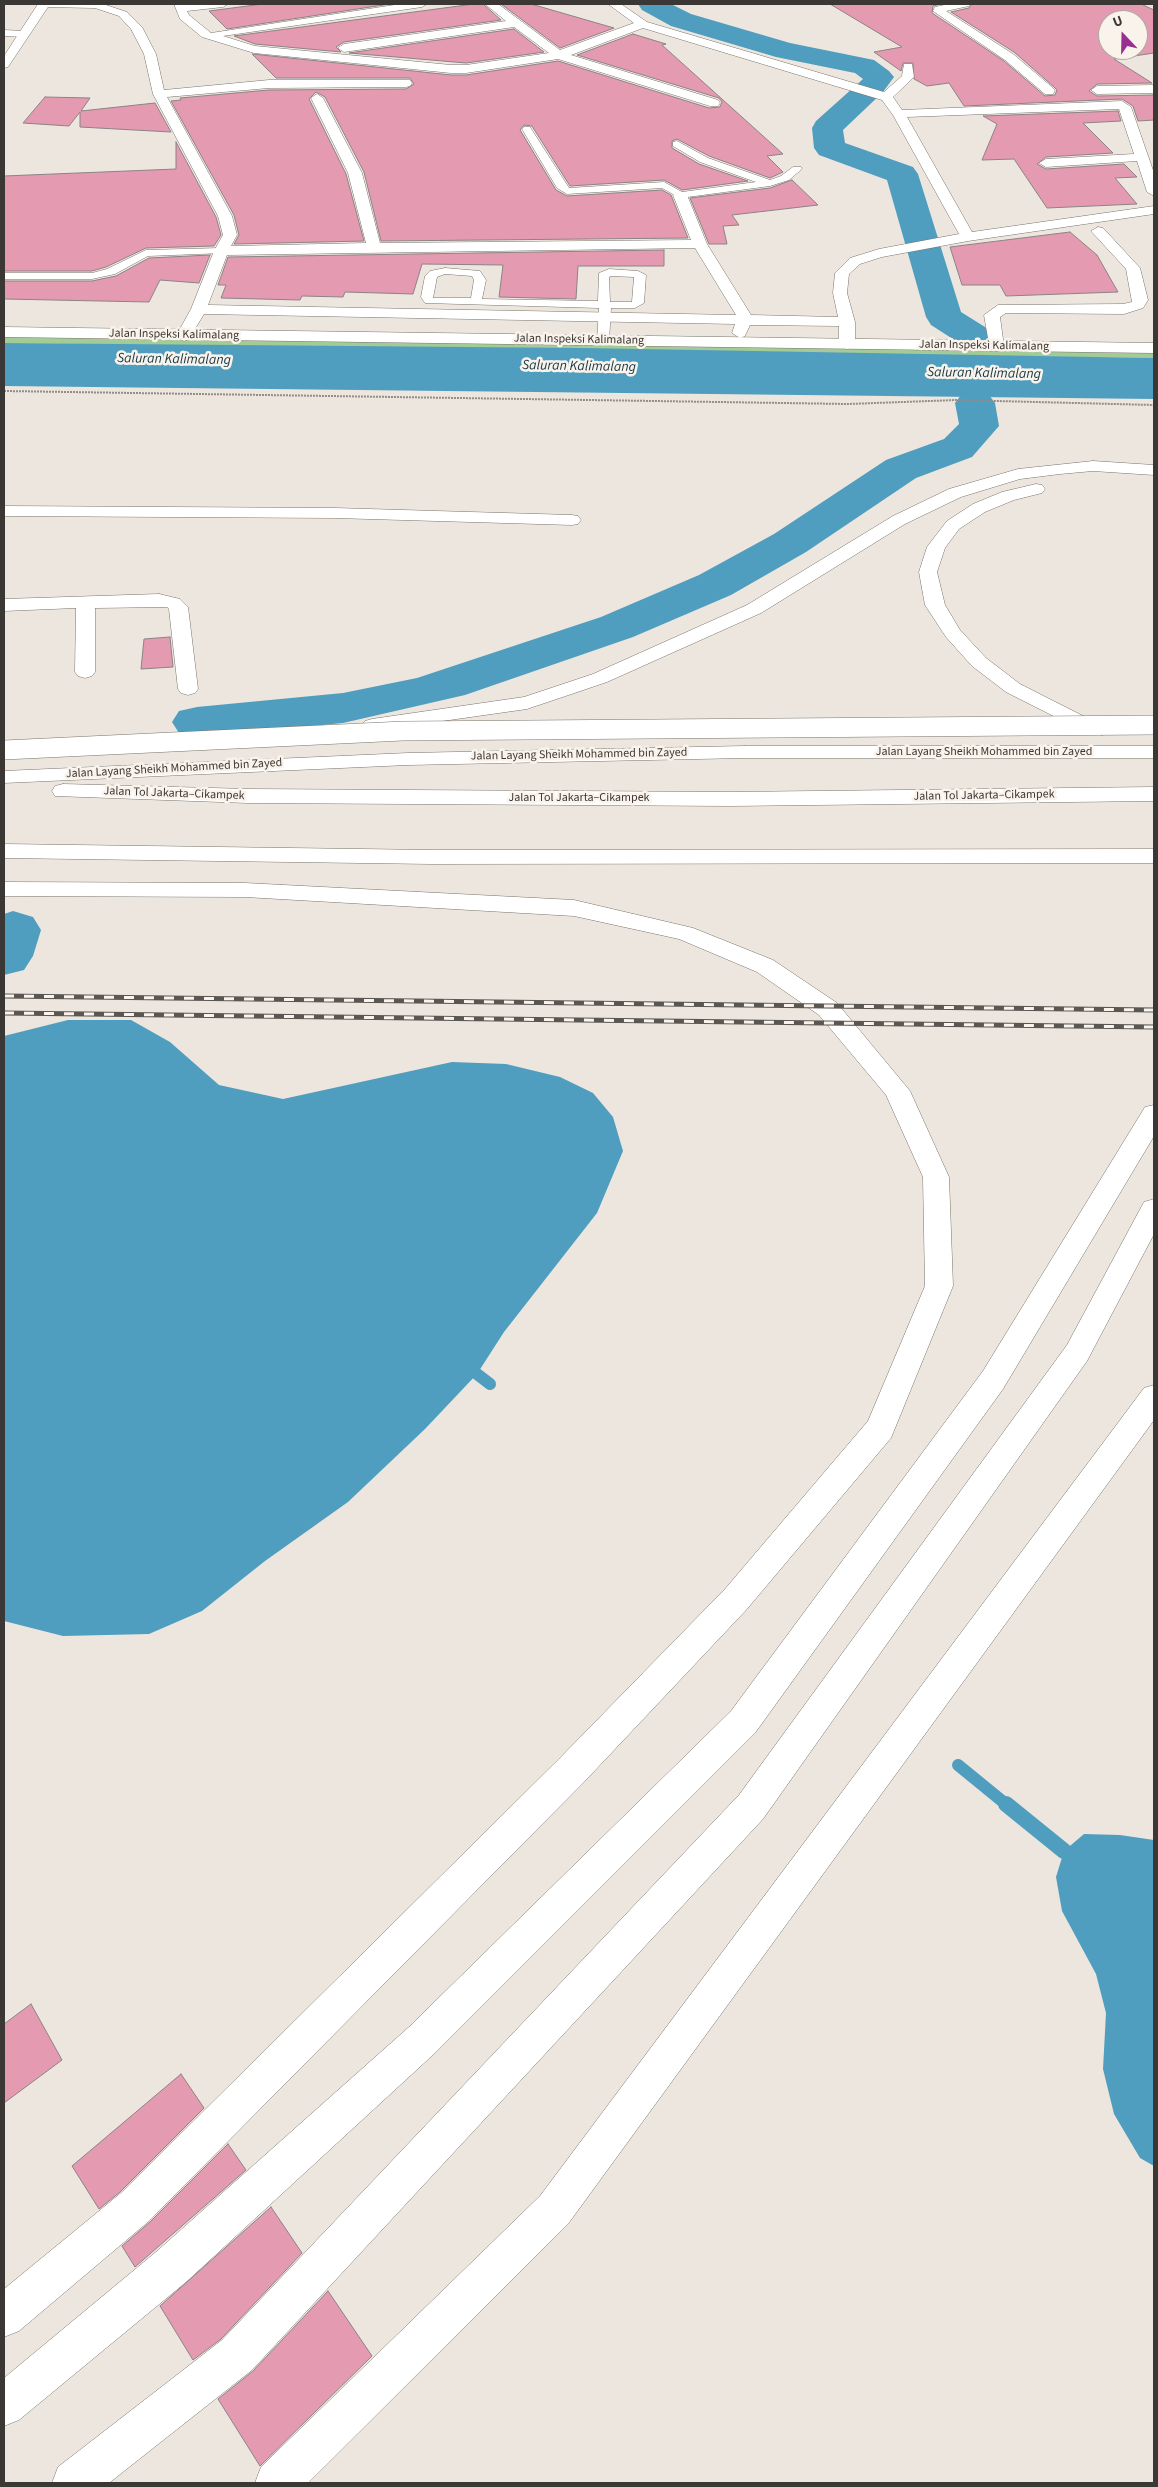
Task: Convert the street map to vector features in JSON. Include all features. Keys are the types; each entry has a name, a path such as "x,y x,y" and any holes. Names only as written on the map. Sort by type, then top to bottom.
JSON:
{"main road":[{"path":"4,64 44,4 96,5 124,14 145,41 160,94 230,230 230,235 221,251 199,309 184,336"},
{"path":"223,4 180,7 184,17 192,26 206,35 254,49 466,69 559,55 643,24"},
{"path":"206,35 422,4"},
{"path":"491,4 559,55 714,103"},
{"path":"614,4 643,24 882,96 899,114 968,237"},
{"path":"966,4 939,9 939,11 1009,57 1054,91 1030,94"},
{"path":"301,54 515,23"},
{"path":"4,33 24,34"},
{"path":"882,96 908,77 908,67"},
{"path":"160,94 193,89 270,84 406,83"},
{"path":"1087,90 1154,89"},
{"path":"982,98 1001,97"},
{"path":"317,98 355,173 374,247"},
{"path":"899,114 1122,105 1125,107 1154,192"},
{"path":"1046,163 1142,158"},
{"path":"680,195 700,244 745,318 738,341"},
{"path":"847,344 847,322 840,293 842,273 855,262 879,253 933,243 1154,210"},
{"path":"996,347 992,315 1003,308 1124,309 1138,304 1140,300 1134,268 1098,231"},
{"path":"221,251 374,247 700,244"},
{"path":"199,309 428,308 604,310 847,322"},
{"name":"Jalan Inspeksi Kalimalang","path":"4,332 1154,348"},
{"path":"4,742 146,741 304,732 406,722 527,703 600,678 754,608 899,520 955,493 1018,474 1060,469 1092,466 1154,470"},
{"path":"1154,486 1083,484 1036,489 1008,496 978,508 953,525 936,547 928,572 935,605 954,633 979,662 1012,688 1082,723 1154,743"},
{"path":"4,511 335,513 572,520"},
{"path":"4,605 159,600 173,603 178,607 188,688"},
{"path":"81,603 85,607 86,615 85,672"},
{"name":"Jalan Layang Sheikh Mohammed bin Zayed","path":"4,750 403,731 1154,724"},
{"name":"Jalan Layang Sheikh Mohammed bin Zayed","path":"4,777 457,758 745,752 1154,752"},
{"name":"Jalan Tol Jakarta–Cikampek","path":"4,789 248,796 731,799 1154,794"},
{"path":"4,852 432,857 1154,856"},
{"path":"4,889 245,890 574,908 685,933 765,966 828,1009 897,1091 936,1177 939,1286 880,1429 736,1599 572,1770 135,2207 4,2316"},
{"path":"4,2405 172,2267 422,2040 743,1722 993,1380 1154,1114"},
{"path":"74,2483 237,2355 751,1807 1077,1353 1154,1209"},
{"path":"277,2483 554,2210 1154,1397"}],"lane":[{"path":"527,129 564,190 664,185 680,195 770,183 785,178 797,169"},
{"path":"677,144 704,160 770,183"},
{"path":"4,276 92,276 111,272 146,253 221,251"},
{"path":"476,302 479,275 468,272 434,274 427,297 428,308 476,302 604,310 603,341"}],"path":[{"path":"4,392 848,404 957,400 1154,405"}],"green space":[{"path":"4,332 1154,348 1154,358 4,343"}],"water":[{"name":"Saluran Kalimalang","path":"4,343 582,348 1154,358 1154,399 4,386"},
{"path":"68,1020 131,1020 170,1042 219,1085 283,1099 452,1062 506,1064 560,1077 593,1093 613,1117 623,1151 597,1213 504,1332 477,1374 425,1429 348,1502 265,1561 202,1611 149,1634 63,1636 4,1621 4,1036"},
{"path":"1084,1834 1120,1835 1154,1840 1154,2166 1140,2158 1114,2114 1103,2069 1106,2013 1096,1974 1062,1911 1056,1877 1064,1851"}],"building":[{"path":"263,4 390,4 227,29 209,11"},
{"path":"483,4 501,20 344,42 336,47 341,52 255,44 234,36"},
{"path":"501,4 531,4 614,28 560,48"},
{"path":"830,4 941,4 933,6 932,13 1004,61 1045,96 1055,95 1057,90 1014,52 951,12 969,8 972,4 1141,4 1154,10 1154,53 1148,54 1148,10 1098,10 1098,60 1116,60 1152,83 1097,84 1089,91 1097,96 1154,95 1154,120 1138,121 1133,106 1122,99 964,106 949,83 927,86 914,79 913,63 903,63 901,71 874,52 902,47"},
{"path":"514,29 544,52 466,63 349,53"},
{"path":"633,34 666,44 662,45 783,154 767,156 783,172 770,178 709,156 677,139 672,141 672,148 699,164 748,181 682,190 664,180 570,186 532,126 524,125 520,130 556,190 567,196 662,190 671,195 688,238 381,241 364,172 325,97 316,92 309,99 346,174 364,241 234,244 239,235 234,215 171,101 181,100 180,98 269,90 406,89 414,84 410,78 276,78 252,54 451,75 466,75 558,61 709,108 720,107 722,102 719,98 577,55"},
{"path":"45,97 90,98 81,111 155,103 171,132 80,127 80,112 69,126 23,123"},
{"path":"1118,111 1121,121 1083,123 1113,153 1046,157 1037,164 1046,169 1124,164 1137,177 1115,178 1137,204 1047,208 1014,159 982,160 997,124 983,116"},
{"path":"176,142 216,217 221,235 214,246 146,248 106,267 92,271 4,271 4,176 176,169"},
{"path":"792,180 818,205 732,215 739,225 723,226 727,244 709,244 690,198 770,188"},
{"path":"1070,232 1097,255 1118,292 1006,296 1000,285 962,285 950,247"},
{"path":"664,250 664,266 578,266 576,299 499,297 503,265 422,264 413,294 345,292 343,297 302,296 300,300 221,298 226,285 218,285 228,257"},
{"path":"210,255 199,283 160,280 149,302 4,299 4,281 92,281 116,276 149,258"},
{"path":"170,637 173,667 141,669 144,639"},
{"path":"31,2004 62,2060 4,2103 4,2024"},
{"path":"181,2074 204,2108 120,2192 99,2209 72,2166"},
{"path":"228,2144 246,2170 135,2267 122,2246 150,2222"},
{"path":"271,2207 302,2253 221,2339 193,2360 160,2306"},
{"path":"328,2291 372,2356 260,2466 218,2399 253,2371"}],"waterway":[{"path":"651,4 681,20 786,51 864,66 879,77 873,86 827,128 830,148 902,174 944,317 972,335"},
{"path":"197,722 343,708 422,692 448,685 617,627 715,585 790,543 901,469 958,448 979,426 975,403"},
{"path":"4,956 13,930"},
{"path":"477,1374 490,1384"},
{"path":"958,1765 1007,1805"},
{"path":"1006,1804 1064,1851"}],"railway":[{"path":"4,996 1154,1010"},
{"path":"4,1013 1154,1027"}]}
